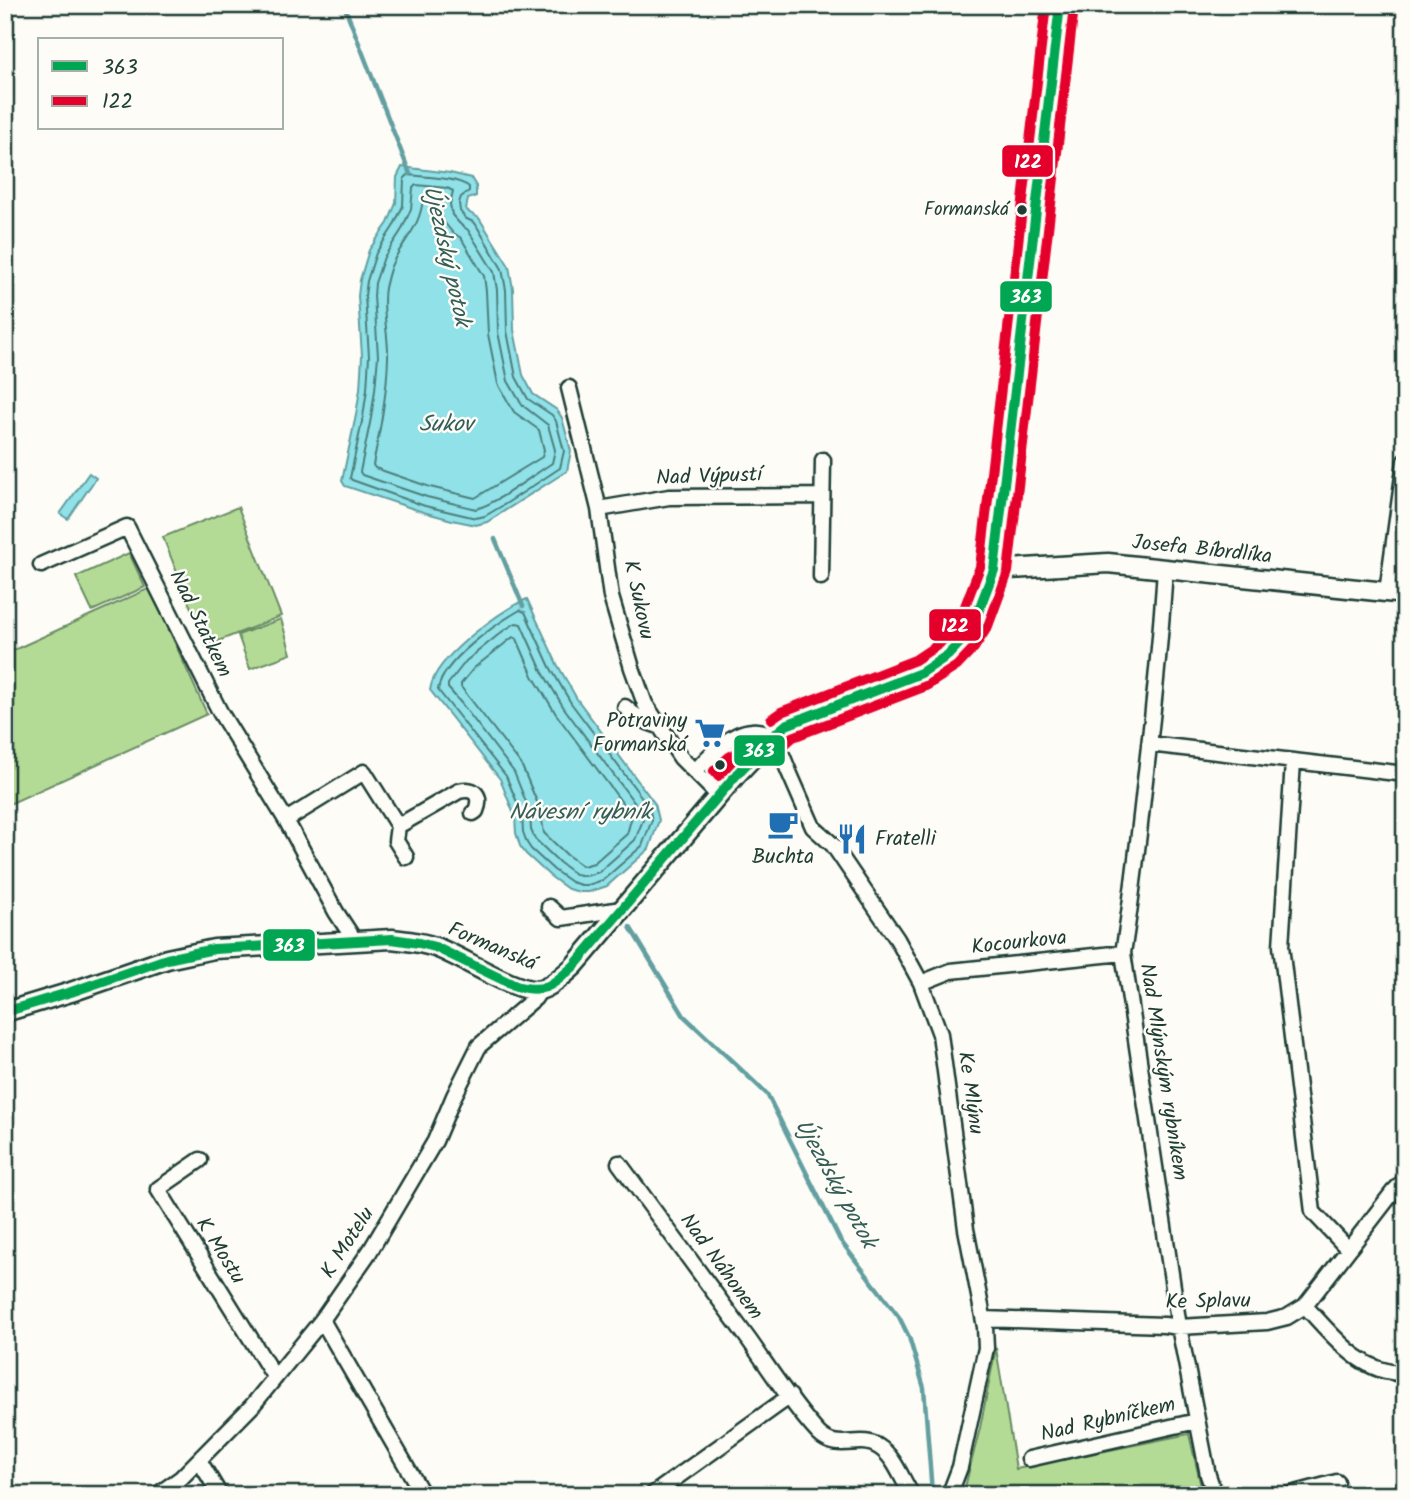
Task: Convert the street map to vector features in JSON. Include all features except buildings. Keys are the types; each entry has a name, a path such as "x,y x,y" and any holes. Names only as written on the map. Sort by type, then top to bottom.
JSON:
{"street":[{"name":"Formanská","path":"5,1012 167,959 214,949 392,939 436,947 520,987 540,990 574,966 719,796 786,725 922,673 948,655 963,639 975,620 994,570 1060,5"},
{"name":"K Sukovu","path":"569,388 598,509 611,597 645,704 681,758 719,796"},
{"path":"821,576 823,460"},
{"path":"1396,593 1405,461"},
{"name":"Nad Výpustí","path":"598,509 669,496 822,496"},
{"name":"Nad Statkem","path":"41,565 127,527 220,712 355,941"},
{"name":"Josefa Bíbrdlíka","path":"994,570 1108,563 1396,593"},
{"name":"Nad Mlýnským rybníkem","path":"1165,568 1133,894 1123,953 1179,1327 1208,1475 1215,1495"},
{"path":"625,707 632,715 659,726"},
{"path":"695,772 711,753 740,734 754,730 774,735"},
{"name":"Ke Mlýnu","path":"774,735 813,827 833,845 897,939 921,983 940,1034 966,1229 984,1319 986,1348 960,1467 947,1495"},
{"path":"1149,744 1405,774"},
{"path":"1293,762 1281,946 1313,1212 1348,1249"},
{"path":"286,820 364,772 398,826 396,841 406,857"},
{"path":"398,826 467,789 474,792 478,799 476,811 473,813"},
{"path":"550,907 561,918 622,909"},
{"name":"Kocourkova","path":"921,983 951,971 1123,953"},
{"name":"K Motelu","path":"157,1495 181,1478 252,1406 321,1320 370,1251 435,1141 479,1046 535,998 540,990"},
{"name":"K Mostu","path":"200,1160 158,1189 275,1378"},
{"name":"Nad Náhonem","path":"619,1163 821,1435 833,1442 865,1442 877,1445 887,1452 912,1495"},
{"path":"1405,1180 1305,1306 1352,1354 1372,1366 1405,1373"},
{"name":"Ke Splavu","path":"984,1319 1179,1327 1267,1322 1287,1317 1305,1306"},
{"path":"321,1320 423,1495"},
{"path":"652,1495 790,1396"},
{"name":"Nad Rybníčkem","path":"1029,1459 1198,1421"},
{"path":"199,1460 220,1495"},
{"path":"1288,1495 1337,1482"}],"green space":[{"path":"238,507 281,616 206,646 163,537"},
{"path":"129,553 145,587 92,611 76,577"},
{"path":"150,588 207,714 5,806 5,654"},
{"path":"281,619 291,654 250,669 238,635"},
{"path":"996,1348 1016,1469 1189,1434 1203,1495 963,1495"}],"water":[{"name":"Sukov","path":"402,167 471,178 476,186 476,196 468,199 466,209 479,218 509,266 513,289 514,330 523,375 533,394 557,410 562,418 571,451 567,471 487,522 476,525 423,512 345,486 342,481 360,389 360,280 369,250 388,223 396,203 397,177"},
{"path":"89,473 96,478 68,519 60,514"},
{"name":"Návesní rybník","path":"527,599 557,664 577,699 655,804 659,820 649,849 607,886 589,892 568,889 526,854 520,846 515,817 500,779 430,690 439,669 460,645 488,622"}],"waterway":[{"name":"Újezdský potok","path":"344,5 410,174"},
{"name":"Újezdský potok","path":"495,539 523,606"},
{"name":"Újezdský potok","path":"630,927 684,1016 767,1094 840,1240 899,1317 909,1337 924,1388 932,1493"}],"transit line":[{"name":"122","path":"771,719 781,712 915,660 939,644 962,614 980,567 1046,5"},
{"name":"363","path":"5,1012 167,959 214,949 392,939 435,947 516,986 535,989 548,986 574,966 737,774 786,725 921,673 948,655 963,639 975,620 994,570 1060,5"},
{"name":"122","path":"784,745 793,737 926,686 957,666 974,648 988,626 1008,572 1074,7"},
{"name":"122","path":"744,748 718,776 714,771 744,748"}],"place":[{"name":"Formanská","path":"1022,210"},
{"name":"Potraviny Formanská","path":"710,733"},
{"name":"Buchta","path":"783,824"},
{"name":"Fratelli","path":"852,839"}]}
